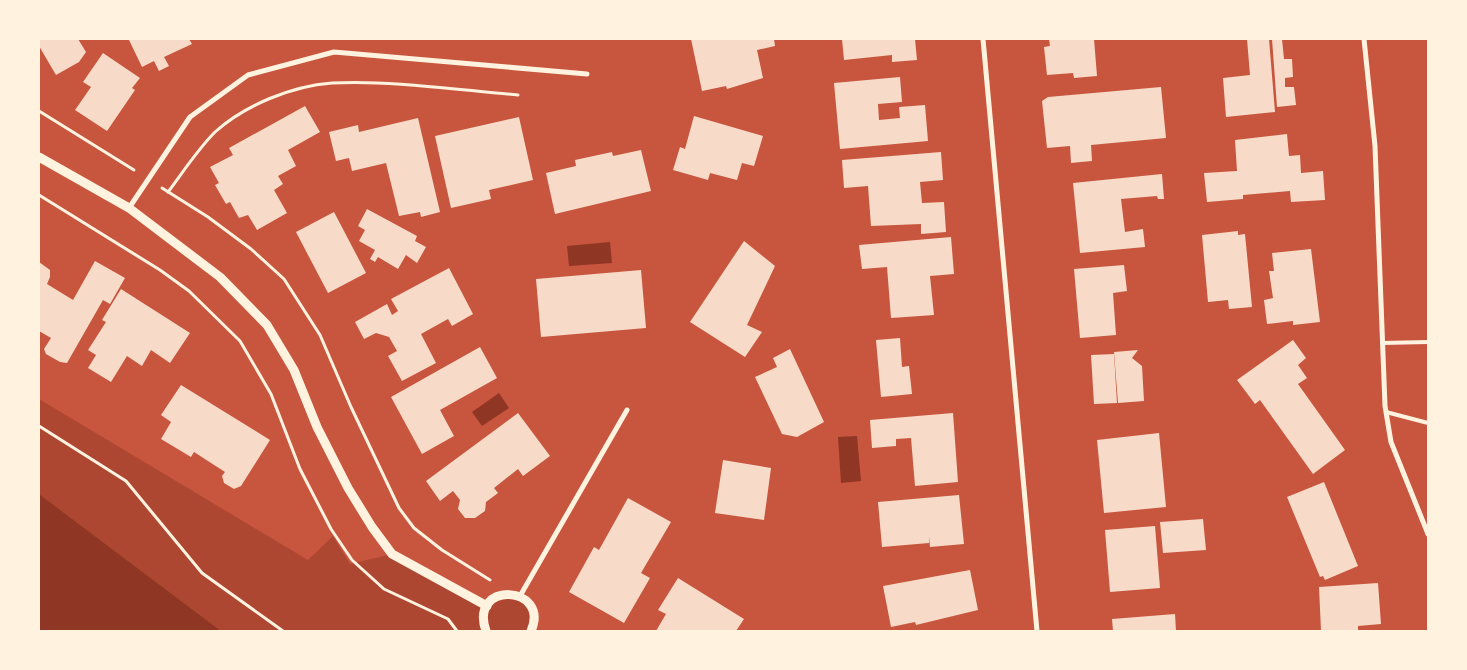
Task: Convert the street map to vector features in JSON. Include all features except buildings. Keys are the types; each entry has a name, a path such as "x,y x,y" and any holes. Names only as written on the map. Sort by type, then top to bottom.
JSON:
{"street":[{"path":"983,39 1037,631"},
{"path":"1364,39 1375,146 1386,412 1391,442 1428,534"},
{"path":"129,208 190,117 248,75 334,52 587,74"},
{"path":"39,157 129,208 220,277 267,325 294,370 317,426 348,488 372,527 392,554 487,606"},
{"path":"520,596 627,410"},
{"path":"486,631 483,614 487,606 492,600 505,594 520,596 532,608 534,617 531,631"}],"lane":[{"path":"1382,343 1428,342"},
{"path":"1386,412 1428,423"}],"path":[{"path":"168,192 215,132 243,113 269,99 298,89 332,83 390,85 518,95"},
{"path":"39,195 152,265 189,291 240,341 267,387 300,468 331,529 352,560 384,589 448,619 458,631"},
{"path":"39,426 126,481 202,573 283,631"}],"shaded area":[{"path":"610,242 612,263 569,266 567,246"},
{"path":"499,393 509,408 482,426 472,412"},
{"path":"39,399 308,560 333,536 350,564 392,554 487,606 513,594 532,608 531,631 221,631 39,494"},
{"path":"857,436 861,481 841,483 838,437"},
{"path":"39,494 221,631 39,631"}]}
